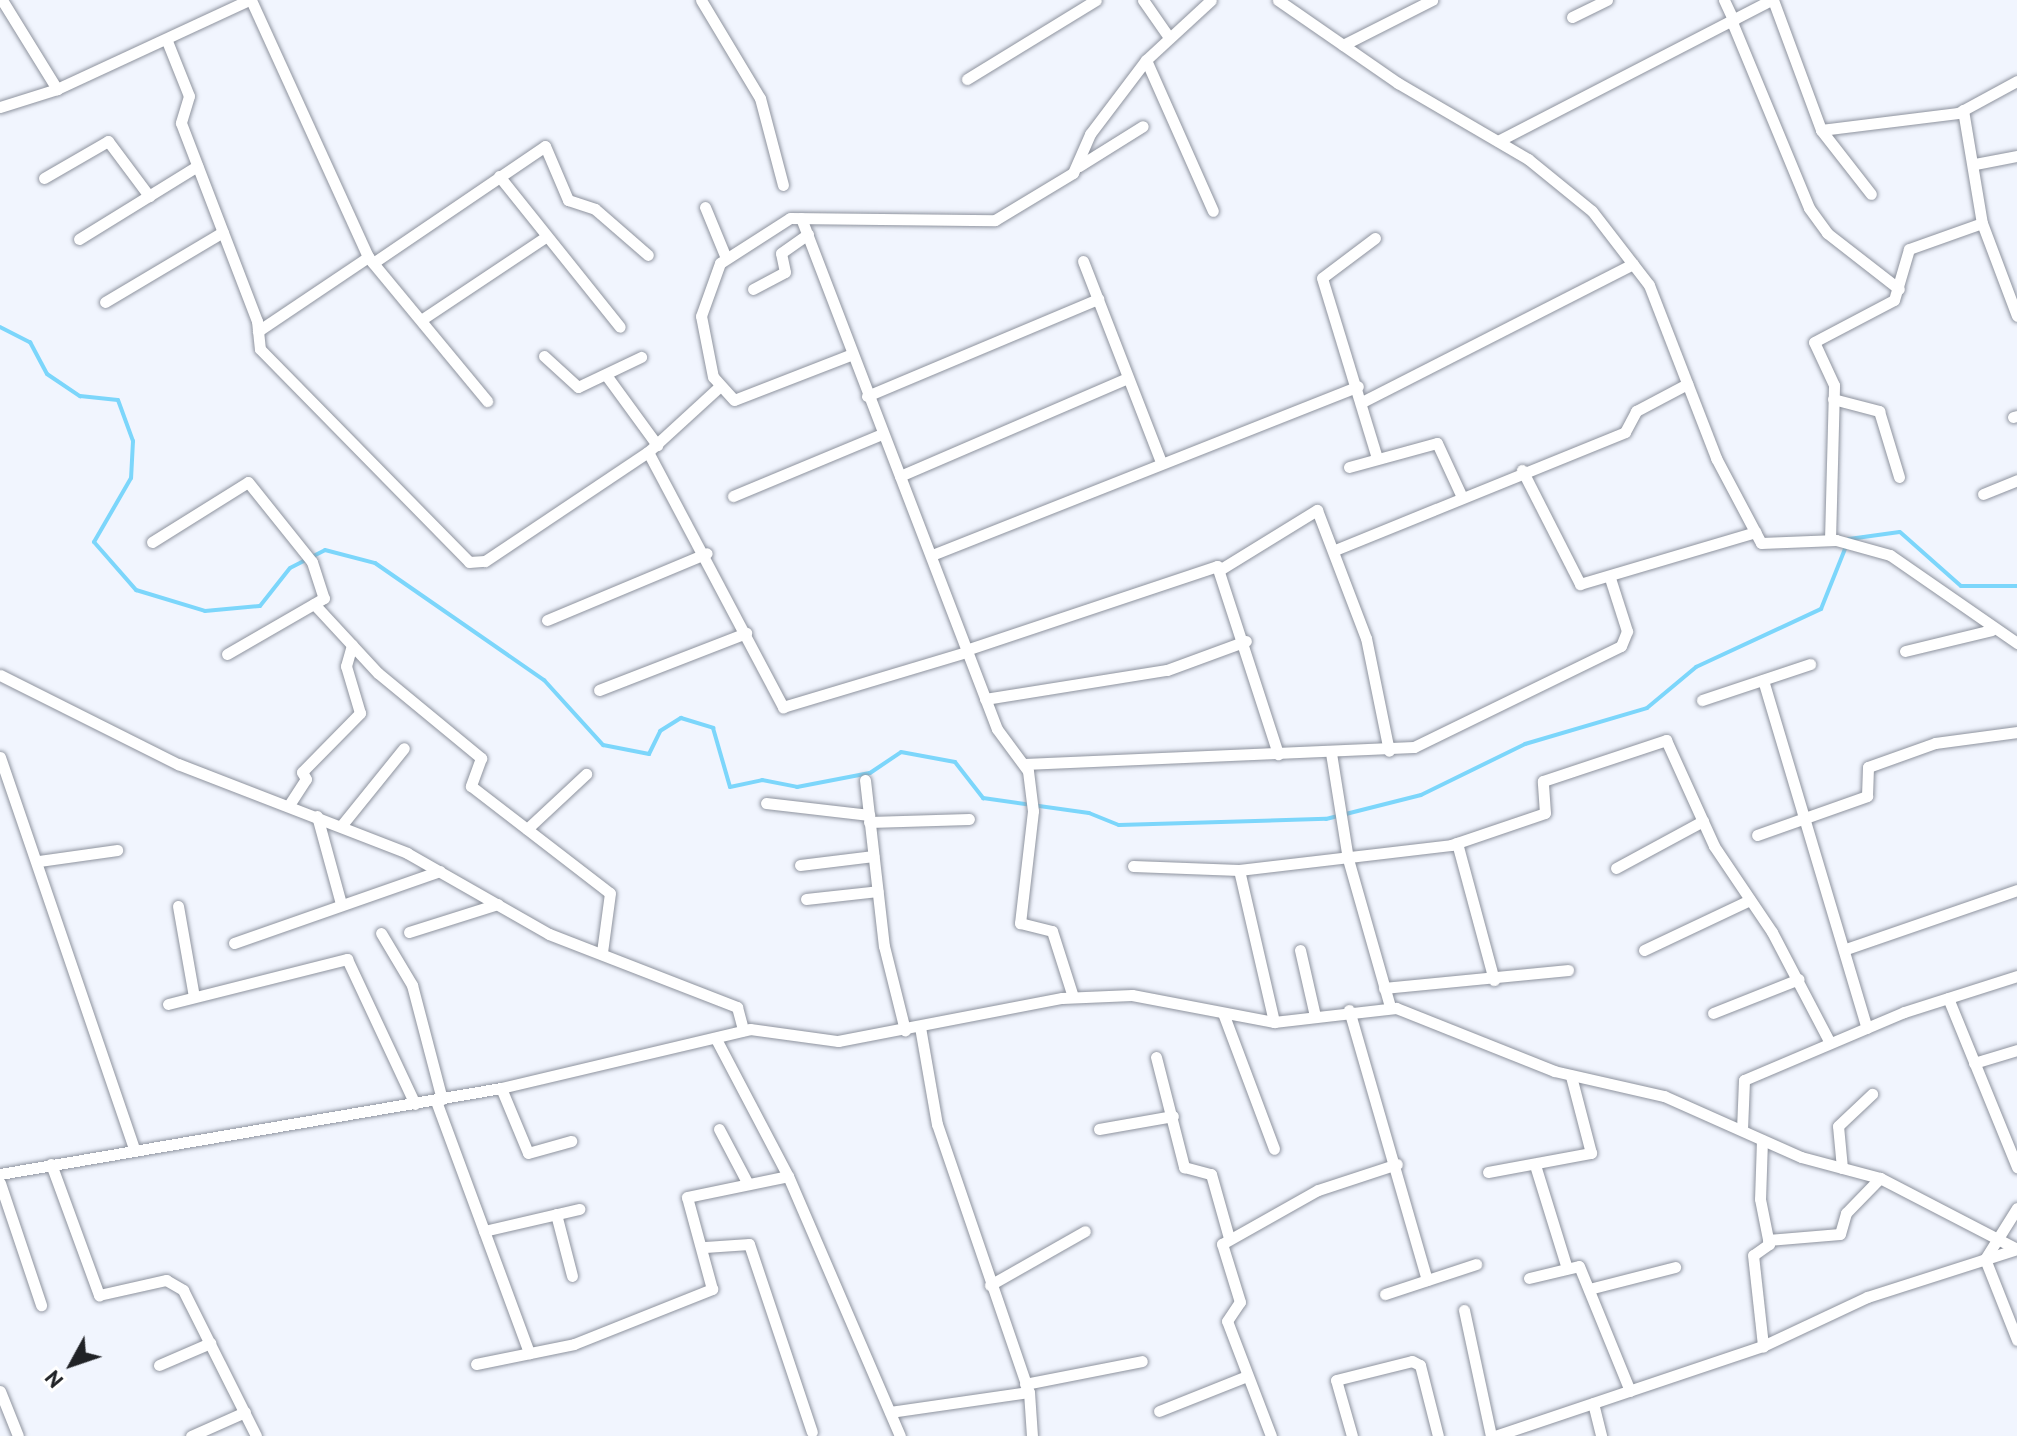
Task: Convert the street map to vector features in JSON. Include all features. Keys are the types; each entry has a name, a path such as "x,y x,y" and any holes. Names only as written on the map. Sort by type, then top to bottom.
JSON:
{"street":[{"path":"2,0 57,89"},
{"path":"0,107 57,89 167,41 250,0 370,260 487,401"},
{"path":"701,0 760,98 783,185"},
{"path":"967,79 1096,0"},
{"path":"1143,0 1168,36"},
{"path":"1079,166 1090,134 1146,60 1168,36 1211,0"},
{"path":"1278,0 1343,45 1498,141 1592,211 1649,285 1687,384 1761,543 1833,540 1890,555 1992,630 2017,643"},
{"path":"1343,45 1432,0"},
{"path":"1572,17 1607,0"},
{"path":"1724,0 1809,208 1840,244 1899,289"},
{"path":"1498,141 1772,0 1821,130 1871,194"},
{"path":"167,41 188,91 179,117 258,331 260,349 469,562 485,561 653,448 720,386"},
{"path":"1146,60 1213,211"},
{"path":"1821,130 1963,110 2017,81"},
{"path":"1963,110 1975,164 1982,223 2017,316"},
{"path":"850,355 741,401 720,386 701,308 726,258 801,218 988,222 1143,126"},
{"path":"44,178 108,141 149,196"},
{"path":"258,331 545,146 568,200 595,209 648,255"},
{"path":"1975,164 2017,156"},
{"path":"79,239 197,166"},
{"path":"499,176 620,327"},
{"path":"705,207 726,258"},
{"path":"801,218 837,300 836,323 932,555 985,699 1024,764 1033,811 1020,923 1052,931 1073,997"},
{"path":"1833,540 1833,380 1814,342 1894,300 1909,249 1982,223"},
{"path":"105,302 223,232"},
{"path":"753,289 785,272 781,253 808,234"},
{"path":"421,320 547,236"},
{"path":"1375,238 1323,271 1377,458"},
{"path":"1083,261 1160,460"},
{"path":"1362,402 1633,264"},
{"path":"867,396 1098,299"},
{"path":"544,356 578,387 641,357"},
{"path":"606,375 653,448 707,553 776,700 787,708 966,651 1210,565 1221,569"},
{"path":"900,476 1128,378"},
{"path":"1335,550 1522,470 1625,432 1636,411 1687,384"},
{"path":"932,555 1160,460 1358,386"},
{"path":"1833,399 1879,411 1899,477"},
{"path":"733,496 882,434"},
{"path":"1349,467 1437,443 1461,495"},
{"path":"1522,470 1574,580 1587,585 1755,532"},
{"path":"1983,494 2017,480"},
{"path":"152,542 248,482 312,562 326,590 314,604 227,654"},
{"path":"1221,569 1315,507 1335,550 1366,638 1389,751"},
{"path":"547,620 707,553"},
{"path":"1221,569 1246,641 1278,754"},
{"path":"1024,764 1389,751 1436,740 1621,646 1627,631 1610,578"},
{"path":"314,604 352,645 481,758 471,786 613,898 602,952"},
{"path":"1905,651 1992,630"},
{"path":"599,690 746,633"},
{"path":"985,699 1176,668 1246,641"},
{"path":"289,805 306,779 302,772 360,713 346,666 352,645"},
{"path":"1702,700 1810,664"},
{"path":"0,675 169,760 317,816 440,871 549,934 602,952 737,1007 743,1030"},
{"path":"1763,680 1846,949 1867,1028"},
{"path":"1757,835 1870,794 1868,767 1929,745 2017,732"},
{"path":"1133,866 1239,870 1348,859 1457,843 1545,813 1543,781 1662,740 1703,821 1799,979 1830,1043"},
{"path":"341,826 404,748"},
{"path":"1331,753 1337,806 1348,859 1390,1006"},
{"path":"0,757 6,790 39,861 134,1149"},
{"path":"527,829 586,774"},
{"path":"865,780 878,891 905,1030"},
{"path":"766,803 869,818 969,819"},
{"path":"317,816 341,904"},
{"path":"1616,868 1703,821"},
{"path":"1457,843 1494,980"},
{"path":"39,861 117,850"},
{"path":"800,865 873,856"},
{"path":"1239,870 1274,1022"},
{"path":"234,943 440,871"},
{"path":"1846,949 2017,890"},
{"path":"806,899 878,891"},
{"path":"1644,950 1750,900"},
{"path":"409,932 498,904"},
{"path":"178,906 194,997"},
{"path":"381,933 415,994 439,1100 529,1353"},
{"path":"1300,950 1315,1016"},
{"path":"168,1004 347,959 415,1104"},
{"path":"1384,988 1494,980 1568,970"},
{"path":"1742,1130 1740,1083 1867,1028 2017,976"},
{"path":"1713,1013 1799,979"},
{"path":"0,1174 501,1088 716,1039 743,1030 823,1042 905,1030 1073,997 1145,996 1274,1022 1390,1006 1571,1076 1664,1096 1762,1140 1880,1178 2017,1249"},
{"path":"1948,998 2017,1167"},
{"path":"1349,1010 1397,1164 1427,1280"},
{"path":"1223,1013 1274,1149"},
{"path":"920,1027 937,1124 1027,1388 1031,1436"},
{"path":"716,1039 788,1176 900,1436"},
{"path":"1974,1063 2017,1050"},
{"path":"1156,1057 1184,1167 1211,1174 1229,1238"},
{"path":"1488,1172 1591,1153 1571,1076"},
{"path":"501,1088 528,1153 571,1141"},
{"path":"1842,1168 1838,1126 1872,1094"},
{"path":"1099,1129 1173,1116"},
{"path":"719,1129 748,1184"},
{"path":"1762,1140 1768,1240"},
{"path":"51,1164 99,1295 166,1280 183,1290 256,1436"},
{"path":"1271,1436 1227,1321 1240,1306 1222,1249 1229,1238 1318,1190 1397,1164"},
{"path":"1535,1165 1566,1265"},
{"path":"476,1364 595,1337 712,1289 705,1247 687,1197 788,1176"},
{"path":"1763,1346 1753,1255 1768,1240 1840,1234 1846,1213 1880,1178"},
{"path":"0,1183 41,1305"},
{"path":"1985,1259 2017,1208"},
{"path":"484,1231 579,1209"},
{"path":"556,1214 572,1276"},
{"path":"990,1285 1085,1231"},
{"path":"705,1247 749,1244 812,1432"},
{"path":"1464,1310 1493,1436 1763,1346 1867,1297 2017,1249"},
{"path":"1985,1259 2017,1340"},
{"path":"1385,1294 1476,1264"},
{"path":"1529,1278 1566,1265 1579,1266 1630,1391"},
{"path":"1589,1289 1675,1267"},
{"path":"159,1365 210,1343"},
{"path":"890,1412 1027,1388 1142,1361"},
{"path":"1352,1436 1336,1380 1412,1361 1420,1365 1438,1436"},
{"path":"1159,1411 1247,1376"},
{"path":"0,1391 18,1436"},
{"path":"1593,1403 1601,1436"},
{"path":"191,1436 245,1412"}],"waterway":[{"path":"0,327 30,342 47,374 80,396 118,400 133,441 131,478 94,542 136,590 205,611 260,606 290,568 325,550 375,563 544,680 603,745 649,754 660,731 681,718 713,728 730,787 762,780 797,787 870,773 901,752 955,762 983,798 1089,813 1119,825 1326,819 1421,795 1525,744 1647,708 1696,667 1821,609 1849,539 1900,532 1961,586 2017,586"}]}
